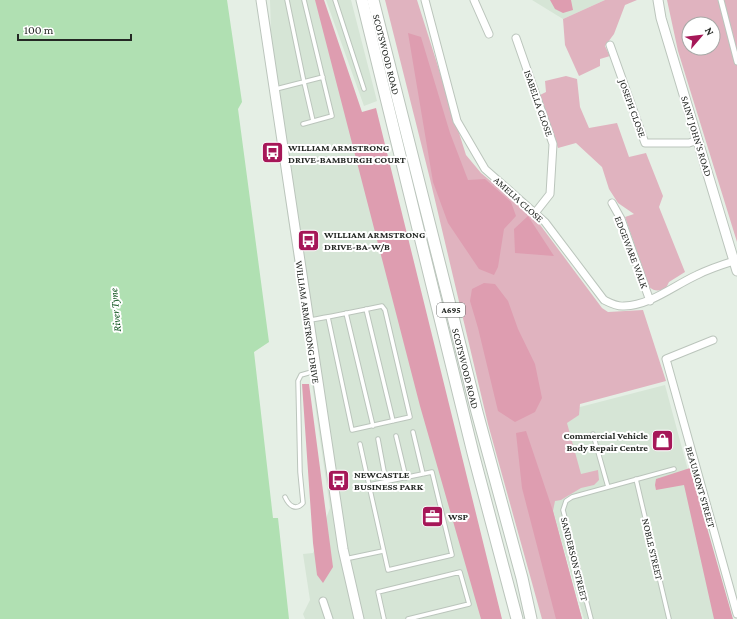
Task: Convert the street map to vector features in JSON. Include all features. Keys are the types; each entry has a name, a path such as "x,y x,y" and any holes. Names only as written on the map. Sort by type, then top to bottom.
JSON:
{"main road":[{"name":"SCOTSWOOD ROAD","path":"362,0 470,439 517,619"},
{"name":"SCOTSWOOD ROAD","path":"373,0 477,412 522,578 531,619"}],"street":[{"name":"WILLIAM ARMSTRONG DRIVE","path":"261,0 345,559 359,619"},
{"name":"AMELIA CLOSE","path":"425,0 457,121 486,169 545,222 604,300 613,304 624,306 650,300 696,275 734,261"},
{"path":"474,0 489,34"},
{"name":"SAINT JOHN'S ROAD","path":"658,0 661,18 737,271"},
{"path":"720,0 737,62"},
{"name":"ISABELLA CLOSE","path":"516,38 553,144 550,194 535,213"},
{"name":"JOSEPH CLOSE","path":"610,45 645,143 689,143 698,140"},
{"name":"EDGEWARE WALK","path":"612,203 622,219 650,300"},
{"name":"BEAUMONT STREET","path":"713,340 666,359 737,614"},
{"path":"324,601 329,619"}],"lane":[{"path":"287,0 313,121"},
{"path":"303,124 332,116 304,0"},
{"path":"334,0 364,89"},
{"path":"274,89 323,77"},
{"path":"309,321 346,313 382,306 385,310 410,417 352,430 328,317"},
{"path":"366,309 393,421"},
{"path":"346,313 373,426"},
{"path":"285,497 290,506 294,507 302,505 303,503 300,472 298,381 301,375 316,371"},
{"path":"413,432 423,474"},
{"path":"593,434 608,487"},
{"path":"396,436 406,478"},
{"path":"378,440 386,482"},
{"path":"360,444 388,570 452,555 432,472 370,485"},
{"name":"SANDERSON STREET","path":"590,619 563,510 566,501 572,497 674,469"},
{"name":"NOBLE STREET","path":"636,479 669,619"},
{"path":"345,559 383,551"},
{"path":"384,619 378,592 460,572 469,604 408,619"}],"shaded area":[{"path":"270,0 317,0 483,619 305,619 303,614 310,600 303,554 313,553 330,508 274,121"},
{"path":"315,0 324,0 362,112 376,108 502,619 481,619 420,406"},
{"path":"326,0 351,0 377,101 364,106"},
{"path":"385,0 417,0 466,155 481,173 535,218 602,308 608,312 643,310 666,381 580,404 579,415 567,423 581,474 598,470 599,480 594,485 581,488 561,500 555,501 553,511 582,619 542,619 488,424 430,179"},
{"path":"532,0 605,0 563,19"},
{"path":"550,0 571,0 573,10 563,13 555,9"},
{"path":"605,0 637,0 625,5 614,34 605,46 610,56 600,59 600,66 579,76 565,45 563,19"},
{"path":"667,0 737,0 737,242 678,51"},
{"path":"408,33 421,37 450,133 468,180 485,179 511,202 516,216 504,229 498,267 494,275 479,269 448,223 433,182"},
{"path":"566,76 577,79 580,107 589,128 617,123 629,157 646,153 663,196 659,207 685,272 669,282 666,288 662,290 653,290 649,287 625,217 634,214 618,203 609,189 602,167 576,143 558,148 540,95 546,92 545,81"},
{"path":"528,216 554,256 515,253 514,229"},
{"path":"484,283 495,284 508,301 518,329 535,364 542,398 535,412 515,422 498,411 470,301 472,289"},
{"path":"302,384 309,384 333,567 323,583 317,575 313,543"},
{"path":"665,385 728,619 584,619 553,511 549,415"},
{"path":"526,431 553,511 582,619 556,619 522,488 516,433"},
{"path":"690,468 733,619 714,619 684,485 656,490 656,479"}],"water":[{"name":"River Tyne","path":"0,0 227,0 242,102 238,109 269,342 254,352 273,518 278,518 289,619 0,619"}],"place":[{"name":"WILLIAM ARMSTRONG DRIVE-BAMBURGH COURT","path":"273,153"},
{"name":"WILLIAM ARMSTRONG DRIVE-BA-W/B","path":"308,240"},
{"name":"Commercial Vehicle Body Repair Centre","path":"663,441"},
{"name":"NEWCASTLE BUSINESS PARK","path":"339,480"},
{"name":"WSP","path":"432,516"}]}
